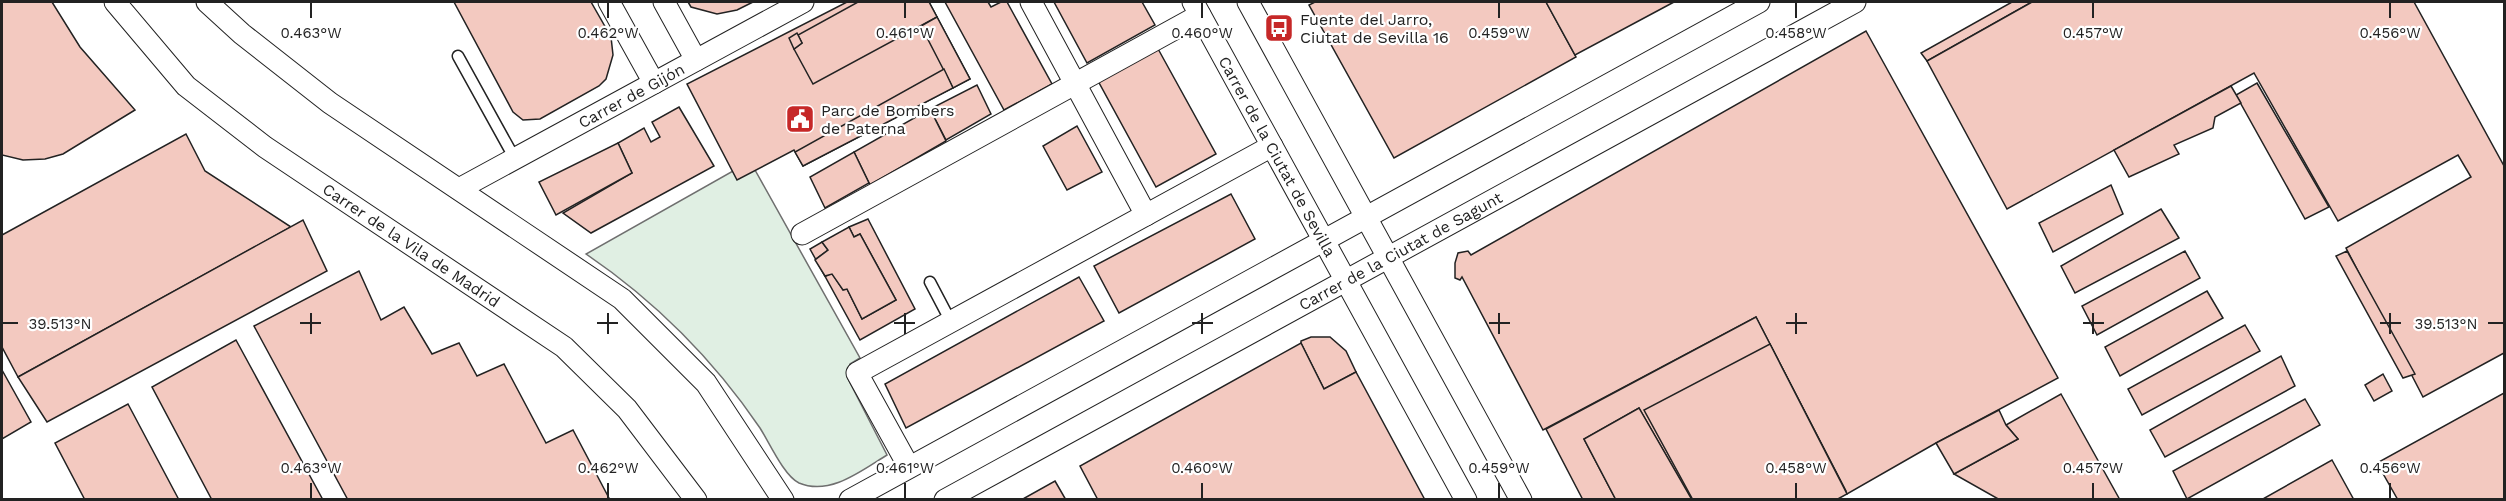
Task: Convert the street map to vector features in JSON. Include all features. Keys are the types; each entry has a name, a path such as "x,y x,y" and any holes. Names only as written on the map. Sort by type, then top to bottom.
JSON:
{"street":[{"name":"Carrer de la Vila de Madrid","path":"115,2 186,86 256,140 564,347 627,409 696,500"},
{"path":"207,2 242,34 330,102 622,299 706,383 783,500"},
{"path":"609,2 654,82"},
{"path":"664,2 696,60"},
{"name":"Carrer de Gijón","path":"459,189 803,2"},
{"path":"1032,2 1146,215"},
{"path":"1248,2 1521,500"},
{"path":"850,500 1760,2"},
{"name":"Carrer de la Ciutat de Sagunt","path":"945,500 1855,2"},
{"path":"802,234 1076,84 1197,8"},
{"name":"Carrer de la Ciutat de Sevilla","path":"1197,8 1466,500"},
{"path":"909,467 857,373 1272,146"}],"lane":[{"path":"458,57 515,159"},
{"path":"930,282 951,321"}],"green space":[{"path":"755,170 860,358 850,364 847,377 887,455 834,484 811,486 793,479 782,466 742,403 702,355 636,291 586,254 733,171"}],"building":[{"path":"2,2 52,2 80,47 135,110 63,154 45,159 23,160 2,155"},
{"path":"454,2 591,2 611,37 613,55 606,79 599,86 540,119 523,120 513,112"},
{"path":"688,2 753,2 737,10 717,14 691,7"},
{"name":"Parc de Bombers de Paterna","path":"847,2 929,2 970,79 803,166 794,150 737,180 687,84"},
{"path":"858,2 929,2 937,17 813,84 794,49 802,43 798,35"},
{"path":"945,2 988,2 991,7 1007,2 1052,84 1004,110"},
{"path":"1054,2 1142,2 1155,25 1087,63"},
{"path":"1315,2 1546,2 1576,57 1394,158 1309,5"},
{"path":"1546,2 1674,2 1575,55"},
{"path":"2012,2 2032,2 1927,61 1921,53"},
{"path":"2032,2 2414,2 2504,166 2504,353 2423,397 2346,248 2471,177 2458,155 2338,221 2254,73 2007,209 1927,61"},
{"path":"937,17 970,79 953,88 921,26"},
{"path":"1866,31 2058,378 1936,443 1847,494 1756,317 1543,430 1462,277 1460,280 1455,278 1458,253 1468,251 1471,255"},
{"path":"797,33 802,43 794,49 789,38"},
{"path":"1157,47 1216,154 1156,187 1097,79"},
{"path":"944,69 953,88 803,166 795,152"},
{"path":"2257,83 2329,207 2305,219 2236,95"},
{"path":"977,85 991,114 946,140 930,109"},
{"path":"2231,86 2241,103 2215,117 2213,128 2174,145 2179,154 2129,177 2114,150"},
{"path":"679,107 714,166 591,233 563,213 632,173 618,143 644,128 651,142 660,137 652,122"},
{"path":"930,109 946,141 870,185 854,152"},
{"path":"1077,126 1102,172 1067,190 1043,146"},
{"path":"186,134 205,171 291,227 18,377 2,347 2,235"},
{"path":"618,143 632,173 556,215 539,182"},
{"path":"854,152 869,183 825,208 810,177"},
{"path":"2111,185 2123,214 2053,252 2039,223"},
{"path":"1231,194 1255,239 1119,313 1094,266"},
{"path":"2161,209 2179,238 2075,293 2061,266"},
{"path":"868,219 915,309 860,340 810,249 822,242 828,250 816,259 826,276 832,273 843,290 847,289 862,319 896,300 860,234 854,237 849,227"},
{"path":"303,220 327,271 47,422 18,377"},
{"path":"849,227 854,237 860,234 896,300 862,319 847,289 843,290 832,274 825,276 815,260 828,250 822,242"},
{"path":"2185,251 2200,278 2097,335 2082,306"},
{"path":"2347,251 2415,374 2403,378 2336,256"},
{"path":"359,271 381,320 404,307 432,354 459,343 477,376 504,364 546,443 573,430 610,500 348,500 254,326"},
{"path":"1079,277 1104,321 906,428 885,384"},
{"path":"2207,291 2223,318 2120,376 2105,347"},
{"path":"1756,317 1846,491 1830,500 1692,500 1639,408 1584,439 1616,500 1583,500 1546,429"},
{"path":"2245,325 2260,351 2142,415 2128,389"},
{"path":"1311,337 1330,337 1346,351 1356,372 1324,389 1301,343"},
{"path":"236,340 323,500 212,500 152,387"},
{"path":"1301,343 1324,389 1356,372 1425,500 1098,500 1080,466"},
{"path":"1770,344 1847,494 1836,500 1693,500 1644,410"},
{"path":"2281,356 2295,386 2165,457 2150,430"},
{"path":"2,370 31,422 2,439"},
{"path":"2383,374 2392,391 2374,401 2365,385"},
{"path":"2504,393 2504,500 2398,500 2377,463"},
{"path":"2061,394 2120,500 2000,500 1954,474 2018,439 2006,425"},
{"path":"2305,399 2320,425 2187,499 2173,471"},
{"path":"128,404 179,500 85,500 55,443"},
{"path":"1639,408 1692,500 1616,500 1584,439"},
{"path":"1999,410 2006,425 2018,439 1954,474 1936,443"},
{"path":"2332,460 2354,500 2261,500"},
{"path":"1055,481 1066,500 1021,500"}],"place":[{"name":"Fuente del Jarro, Ciutat de Sevilla 16","path":"1279,28"},
{"name":"Parc de Bombers de Paterna","path":"800,119"}]}
